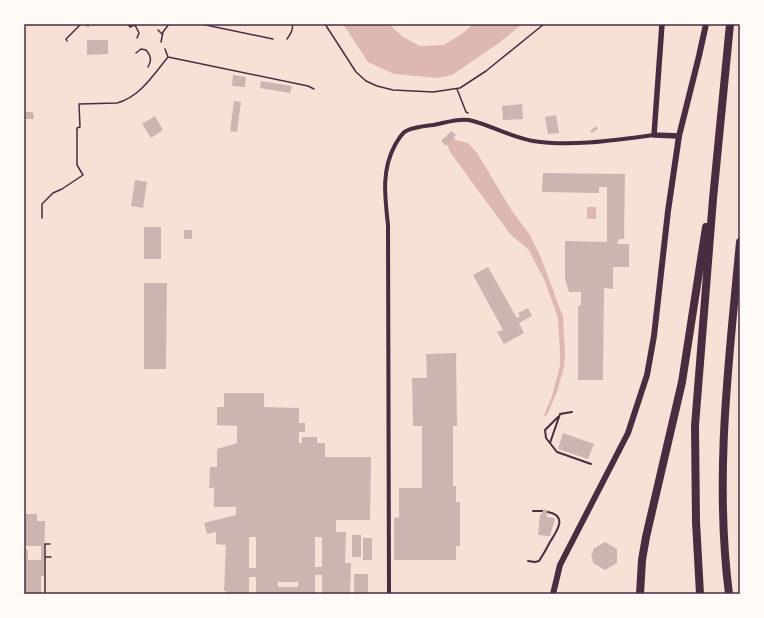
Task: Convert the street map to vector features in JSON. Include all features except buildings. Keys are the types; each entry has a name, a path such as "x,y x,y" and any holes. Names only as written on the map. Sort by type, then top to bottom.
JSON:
{"highway":[{"path":"700,594 696,522 695,426 713,199 730,24"},
{"path":"640,594 642,560 646,537 680,388 707,220 713,199"},
{"path":"729,594 725,565 723,530 724,421 740,242"}],"main road":[{"path":"553,594 560,565 628,433 647,375 654,336 668,211 679,136 706,24"}],"street":[{"path":"654,135 662,24"},
{"path":"389,594 388,225 384,187 385,173 397,140 406,131 414,128 456,120 468,120 515,137 552,143 606,141 654,135 679,136"}],"lane":[{"path":"572,412 560,414 545,430 545,436 557,452 591,464"},
{"path":"550,443 558,417"},
{"path":"533,511 542,512"},
{"path":"528,561 539,561 559,528 560,524 557,517 548,512"}],"path":[{"path":"67,41 66,39 80,24"},
{"path":"128,24 130,27 135,25 139,33 137,38"},
{"path":"161,42 162,34 169,24"},
{"path":"201,24 273,39"},
{"path":"287,39 292,32 292,24"},
{"path":"325,24 356,72 366,81 382,88 405,92 433,92 457,89 486,71 544,24"},
{"path":"158,30 162,34"},
{"path":"136,53 141,49 146,50 151,60 148,67"},
{"path":"165,49 168,57"},
{"path":"168,57 308,86 314,89"},
{"path":"42,218 42,204 53,192 62,189 83,175 76,165 77,128 80,127 79,104 122,102 142,88 168,57"},
{"path":"457,89 466,112 468,113"},
{"path":"45,594 45,544 50,544"},
{"path":"45,557 50,557"}],"shaded area":[{"path":"343,24 389,24 403,37 420,46 444,45 474,24 522,24 499,43 452,75 438,78 394,74 368,62"},
{"path":"453,137 456,140 468,143 477,153 512,211 530,235 541,258 563,317 565,354 564,366 557,392 547,415 545,416 544,415 552,396 560,366 558,318 544,279 528,249 510,234 450,152 447,144"},
{"path":"587,207 596,207 596,219 587,219"}]}
